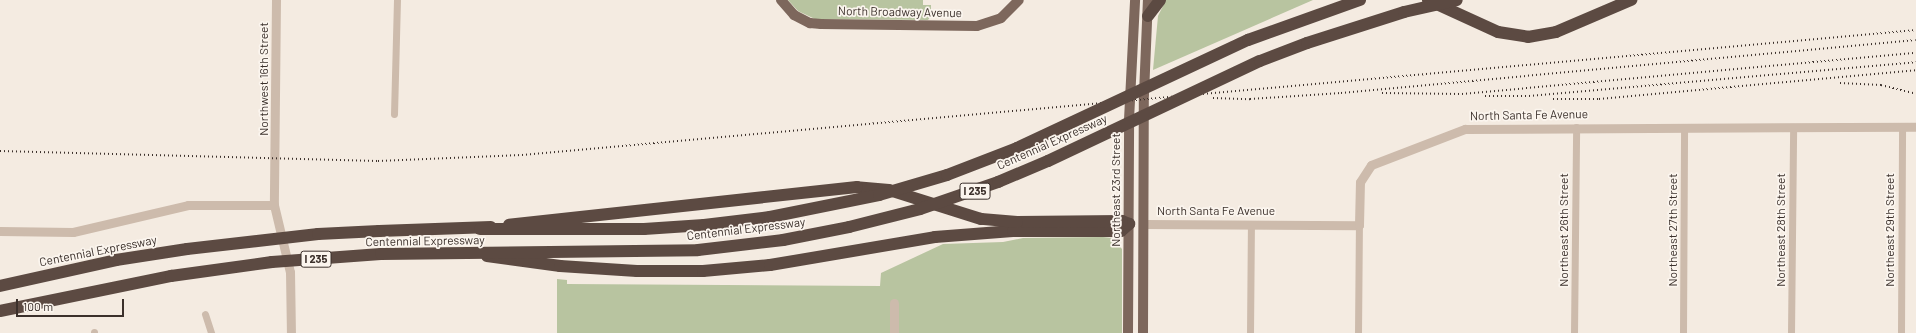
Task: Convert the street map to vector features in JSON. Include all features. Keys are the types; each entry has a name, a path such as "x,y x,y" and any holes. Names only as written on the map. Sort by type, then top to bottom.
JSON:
{"highway":[{"path":"1148,16 1160,0"},
{"name":"Centennial Expressway","path":"0,286 116,260 188,249 318,234 410,229 644,229 704,225 817,209 879,195 947,175 1010,151 1248,40 1360,0"},
{"path":"1428,0 1498,32 1528,37 1556,32 1631,0"},
{"name":"Centennial Expressway","path":"0,311 171,276 321,258 462,253 698,250 783,240 885,218 960,196 1041,164 1260,61 1307,43 1376,20 1457,0"},
{"path":"480,229 839,187 872,187 907,196 981,219 1018,222 1122,222 1129,224"},
{"path":"462,253 560,266 672,272 744,268 935,237 1013,231 1121,231 1129,224"}],"main road":[{"name":"North Broadway Avenue","path":"781,0 794,15 810,23 977,26 1001,18 1019,0"},
{"name":"Northeast 23rd Street","path":"1128,333 1129,120 1135,0"},
{"path":"1143,333 1144,94 1148,0"},
{"name":"North Santa Fe Avenue","path":"1129,224 1144,224"}],"street":[{"name":"Northwest 16th Street","path":"276,0 276,159 274,205 290,272 291,333"},
{"path":"394,114 397,0"},
{"name":"Northeast 26th Street","path":"1574,333 1576,127"},
{"name":"Northeast 27th Street","path":"1683,333 1684,127"},
{"name":"Northeast 28th Street","path":"1792,333 1793,127"},
{"name":"Northeast 29th Street","path":"1901,333 1902,127"},
{"name":"North Santa Fe Avenue","path":"1144,224 1359,225 1360,182 1367,169 1377,162 1465,128 1916,128"},
{"path":"0,231 73,232 188,205 274,205"},
{"path":"1250,333 1251,224"},
{"path":"1358,333 1359,225"},
{"path":"894,303 894,333"},
{"path":"205,314 211,333"}],"green space":[{"path":"788,0 923,0 923,5 931,5 931,16 928,20 815,19 798,11"},
{"path":"1166,0 1313,0 1153,70 1158,16"},
{"path":"1023,238 1112,238 1122,249 1122,333 557,333 557,279 567,280 567,284 880,286 881,273 943,244 1003,242"}],"railway":[{"path":"0,151 378,161 522,155 1916,30"},
{"path":"1213,98 1250,99 1341,93 1916,40"},
{"path":"1382,93 1462,94 1916,53"},
{"path":"1485,96 1529,96 1916,62"},
{"path":"1553,99 1599,99 1916,70"},
{"path":"1840,83 1881,85 1916,94"}]}
